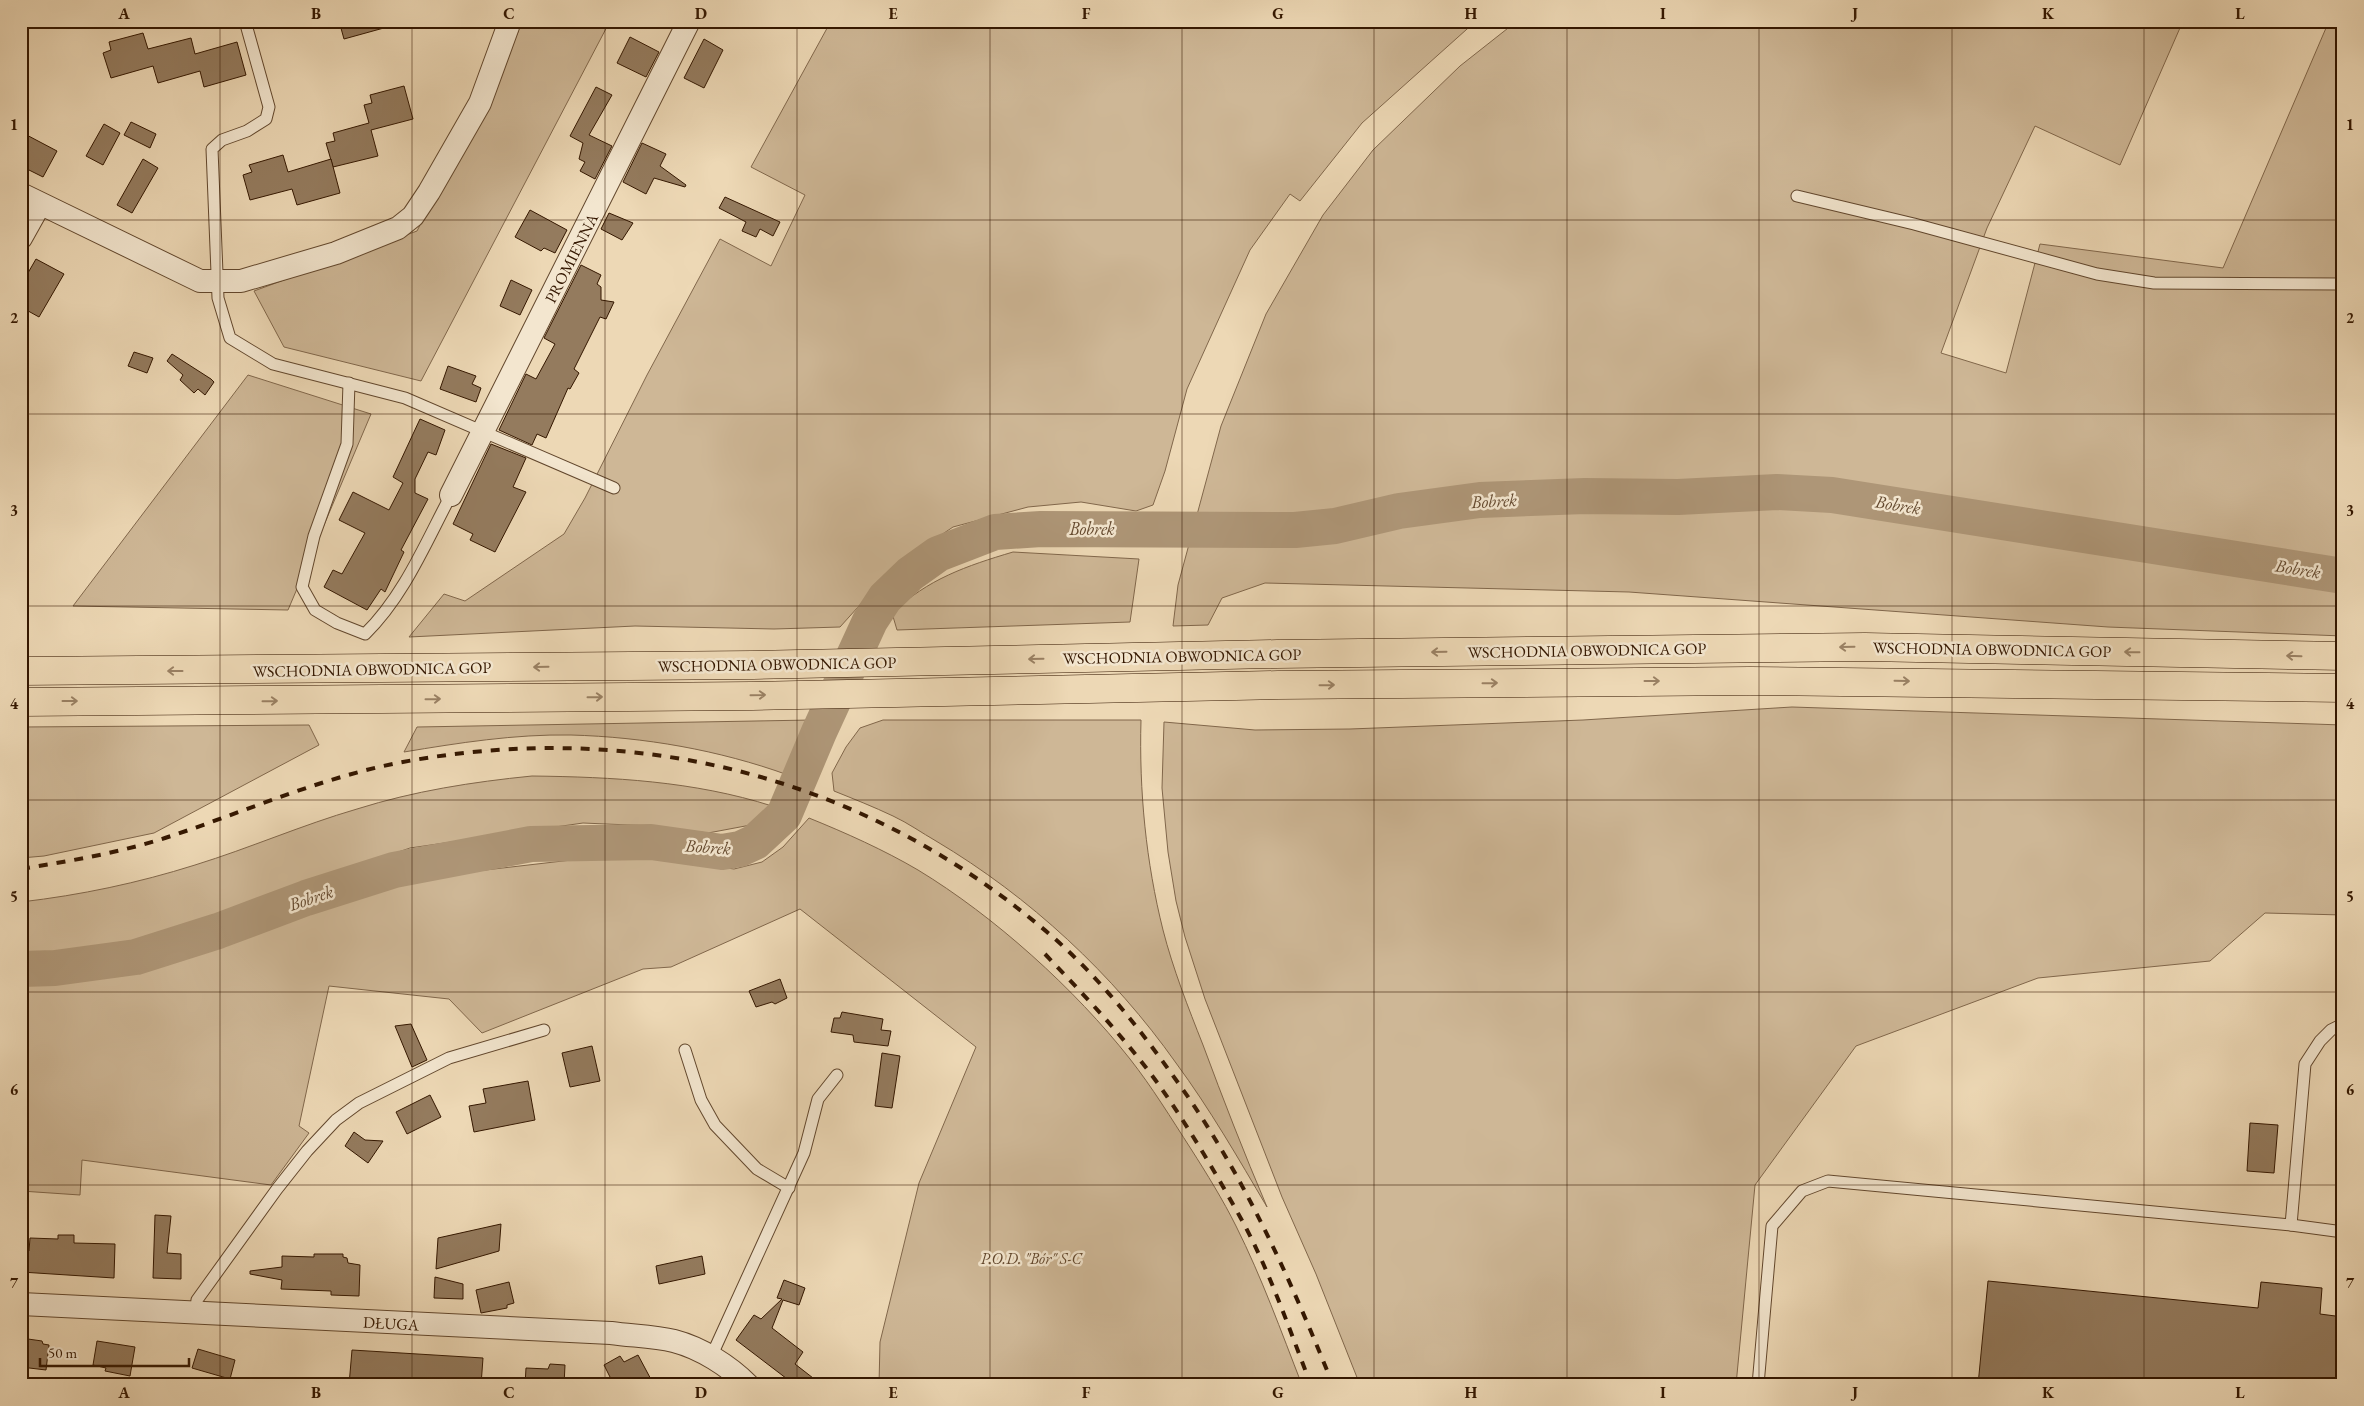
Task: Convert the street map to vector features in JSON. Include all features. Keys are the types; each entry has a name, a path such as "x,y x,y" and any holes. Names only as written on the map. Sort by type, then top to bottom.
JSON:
{"highway":[{"name":"WSCHODNIA OBWODNICA GOP","path":"21,671 224,671 754,665 1277,654 1865,647 2343,656"},
{"name":"WSCHODNIA OBWODNICA GOP","path":"21,702 752,696 1278,685 1890,681 2343,688"}],"street":[{"path":"21,238 30,199 200,281 217,283 241,281 336,253 398,228 413,216 429,192 480,103 510,21"},
{"name":"PROMIENNA","path":"451,495 689,21"},
{"name":"DŁUGA","path":"21,1304 612,1333 675,1341 710,1358 736,1374 748,1385"}],"lane":[{"path":"245,21 269,107 266,118 246,131 222,140 212,149 218,298 230,338 273,364 405,398 614,488"},
{"path":"1797,196 1924,226 2097,274 2145,282 2343,284"},
{"path":"348,383 347,444 314,536 302,587 315,610 337,623 365,634 380,619 408,577 451,495"},
{"path":"2291,1225 2305,1064 2320,1041 2331,1030 2343,1024"},
{"path":"195,1314 197,1300 277,1189 336,1120 359,1103 449,1058 544,1030"},
{"path":"685,1050 701,1100 716,1125 757,1169 789,1188"},
{"path":"710,1358 804,1153 818,1099 837,1075"},
{"path":"1758,1385 1772,1226 1802,1191 1828,1181 2291,1225 2343,1232"}],"green space":[{"path":"519,21 610,21 421,381 284,347 254,291 417,231 518,32"},
{"path":"831,21 1476,21 1362,123 1300,201 1290,194 1250,250 1187,389 1165,471 1153,505 1136,511 1081,502 1028,507 953,527 895,566 840,627 774,629 635,626 409,637 444,594 465,601 564,534 585,498 647,375 720,239 771,266 805,195 751,167"},
{"path":"1517,21 2183,21 2120,165 2035,126 1987,228 1941,353 2006,373 2040,244 2223,268 2329,21 2343,21 2343,636 2108,627 1629,592 1265,583 1222,598 1208,625 1173,626 1178,585 1221,426 1266,314 1323,215 1373,150 1460,66"},
{"path":"248,375 371,414 288,610 73,606"},
{"path":"1013,552 1139,559 1130,622 897,630 892,613 919,591 964,568"},
{"path":"1792,707 2343,725 2343,915 2265,913 2210,961 2038,978 1856,1046 1755,1185 1736,1385 1360,1385 1316,1274 1282,1197 1205,999 1185,937 1176,901 1168,852 1162,788 1164,722 1255,730 1350,729 1583,720"},
{"path":"812,720 788,775 735,758 681,746 598,736 550,735 508,738 466,742 404,752 417,727"},
{"path":"883,720 1141,720 1141,773 1145,826 1152,878 1163,930 1186,1002 1267,1207 1212,1116 1176,1063 1125,999 1068,940 1037,912 971,863 899,819 834,791 832,773 846,747 860,728"},
{"path":"309,725 319,745 154,833 44,856 21,858 21,727"},
{"name":"P.O.D. \"Bór\" S-C","path":"532,776 623,779 653,782 713,791 772,806 756,824 708,833 653,826 583,823 410,848 317,880 320,909 397,883 451,874 580,859 645,856 734,869 762,862 783,847 809,818 878,849 947,888 1004,932 1084,1006 1130,1059 1154,1092 1209,1177 1231,1216 1263,1285 1302,1385 879,1385 880,1342 919,1183 976,1047 800,909 671,967 643,969 482,1033 449,999 329,986 299,1126 309,1133 271,1185 82,1160 80,1195 21,1191 21,902 109,888 174,871 337,815 400,797 465,784"}],"building":[{"path":"339,21 391,21 391,26 344,39"},
{"path":"143,33 148,49 191,38 195,54 237,42 246,75 204,87 200,71 158,83 153,66 111,78 103,53 111,50 109,42"},
{"path":"630,37 659,52 646,77 617,63"},
{"path":"704,39 723,50 704,88 684,78"},
{"path":"404,86 413,119 371,130 378,156 333,167 326,143 335,141 333,133 369,123 364,105 372,103 370,95"},
{"path":"596,87 612,95 589,135 612,146 595,179 580,171 585,162 579,159 583,143 570,136"},
{"path":"131,122 156,134 150,148 124,135"},
{"path":"104,124 120,133 103,165 86,156"},
{"path":"21,132 57,151 43,177 21,166"},
{"path":"642,143 666,154 660,166 686,185 685,187 654,178 646,194 623,182"},
{"path":"283,155 288,172 331,159 340,193 297,205 292,189 250,200 243,175 252,172 249,165"},
{"path":"143,159 158,168 132,213 117,205"},
{"path":"725,197 780,222 773,236 760,229 756,237 742,231 746,222 719,208"},
{"path":"530,210 567,230 555,253 544,248 541,251 515,237"},
{"path":"609,213 633,223 622,240 601,229"},
{"path":"36,259 64,274 39,317 21,307 21,285"},
{"path":"581,265 601,275 597,284 601,287 601,300 614,302 606,319 600,317 574,369 579,373 570,389 568,388 546,438 537,434 532,445 499,430 526,374 536,379 555,344 544,338"},
{"path":"511,280 532,290 520,315 500,306"},
{"path":"134,352 153,358 147,373 128,366"},
{"path":"172,354 214,382 205,395 198,389 194,393 180,380 183,375 167,361"},
{"path":"448,366 476,376 472,384 481,388 476,402 440,389"},
{"path":"420,419 445,430 436,455 428,452 415,479 415,493 428,499 401,550 404,552 385,592 381,589 367,610 324,587 333,570 342,574 365,533 339,520 353,492 389,510 403,483 393,477"},
{"path":"491,444 526,458 513,487 526,492 495,552 470,540 473,534 453,524"},
{"path":"780,979 787,998 775,1004 772,1002 756,1007 749,991"},
{"path":"842,1012 883,1019 881,1030 891,1031 888,1046 854,1042 853,1035 831,1032 834,1018 840,1018"},
{"path":"411,1024 427,1060 412,1067 395,1026"},
{"path":"592,1046 600,1081 570,1087 562,1053"},
{"path":"882,1053 900,1056 892,1108 875,1106"},
{"path":"528,1081 535,1120 474,1132 469,1106 486,1103 483,1089"},
{"path":"430,1095 441,1117 407,1134 396,1112"},
{"path":"2250,1123 2278,1125 2274,1173 2247,1171"},
{"path":"354,1132 365,1140 383,1141 368,1163 345,1146"},
{"path":"155,1215 171,1216 167,1253 181,1254 181,1279 153,1278"},
{"path":"501,1224 499,1251 436,1269 438,1238"},
{"path":"58,1235 74,1235 74,1243 115,1244 114,1278 21,1272 21,1250 29,1251 30,1238 58,1239"},
{"path":"314,1254 343,1254 343,1257 347,1258 348,1263 360,1265 359,1296 331,1295 331,1291 281,1289 282,1280 250,1274 250,1271 282,1267 282,1256 314,1257"},
{"path":"702,1256 705,1274 659,1284 656,1266"},
{"path":"435,1277 463,1284 463,1299 434,1298"},
{"path":"784,1280 805,1288 799,1305 783,1300 772,1328 803,1352 795,1364 822,1385 795,1385 736,1340 754,1315 761,1319 782,1299 777,1298"},
{"path":"1988,1281 2258,1308 2261,1282 2322,1288 2320,1314 2343,1317 2343,1385 1978,1385"},
{"path":"509,1282 514,1303 507,1305 507,1308 481,1313 476,1290"},
{"path":"21,1338 42,1341 43,1344 49,1345 46,1370 21,1367"},
{"path":"97,1341 135,1347 130,1376 105,1371 106,1368 93,1365"},
{"path":"198,1349 235,1360 230,1379 192,1368"},
{"path":"352,1350 483,1358 481,1385 349,1385"},
{"path":"638,1355 654,1385 614,1385 604,1365 620,1356 624,1362"},
{"path":"550,1364 565,1365 564,1385 525,1385 526,1368 548,1369"}],"waterway":[{"name":"Bobrek","path":"21,969 55,968 136,957 218,931 306,898 394,870 531,844 651,842 722,852 740,849 755,842 784,815 819,732 870,621 885,598 910,574 938,554 995,532 1041,529 1295,530 1335,526 1399,511 1480,500 1585,496 1678,497 1777,492 1832,495 2343,576"}],"railway":[{"path":"21,869 130,848 165,838 288,794 382,766 414,760 499,750 583,749 666,756 746,773 825,798 900,833 972,875 1041,927 1077,960 1111,996 1171,1073 1220,1146 1281,1263 1333,1385"},
{"path":"1045,954 1119,1034 1159,1085 1193,1136 1254,1243 1280,1303 1311,1385"}]}
